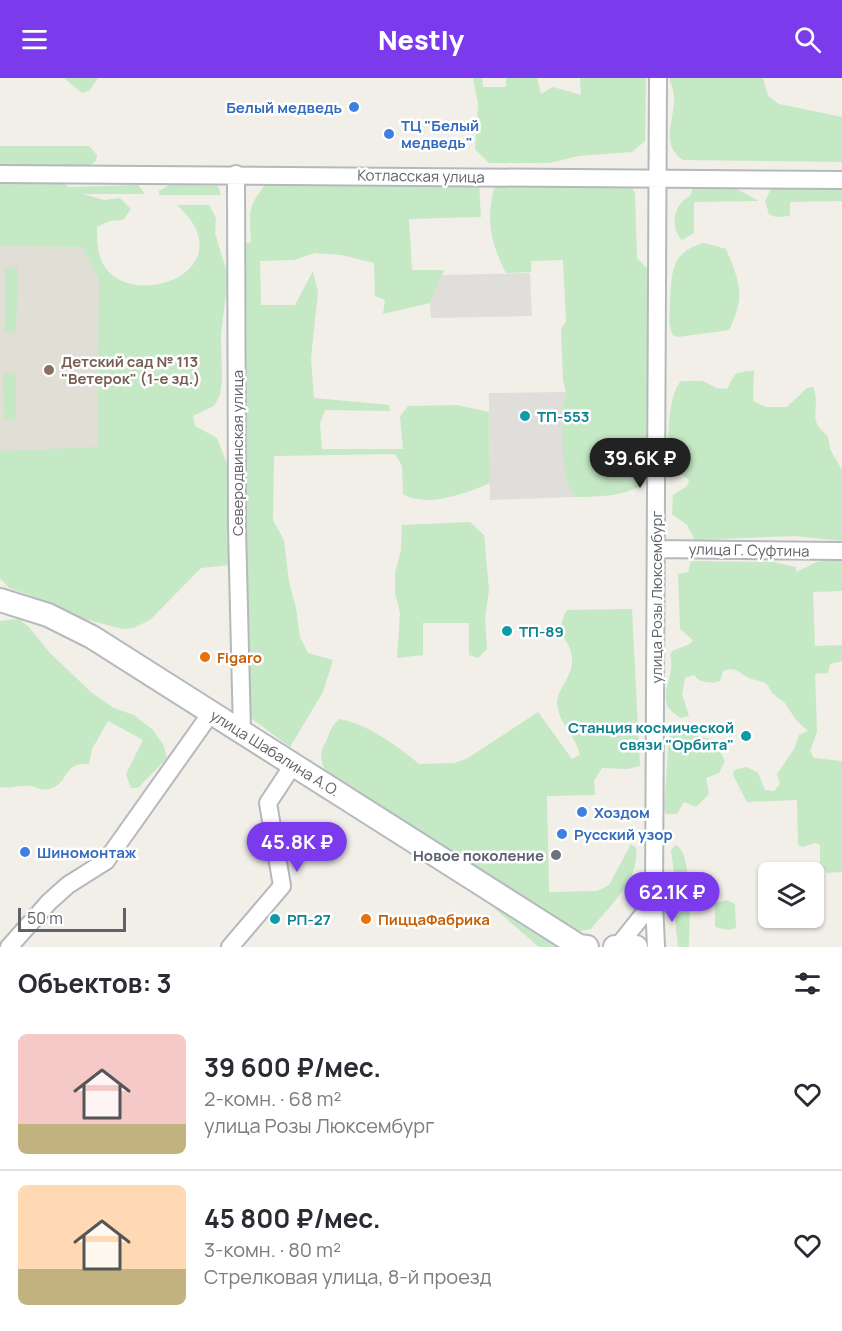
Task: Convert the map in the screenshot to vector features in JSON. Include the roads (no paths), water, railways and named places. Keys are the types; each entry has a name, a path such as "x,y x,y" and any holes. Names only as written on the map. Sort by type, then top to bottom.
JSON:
{"street":[{"name":"улица Розы Люксембург","path":"656,947 654,901 658,78"},
{"name":"Котласская улица","path":"0,174 842,180"},
{"name":"Северодвинская улица","path":"237,174 237,528 242,732"},
{"name":"улица Г. Суфтина","path":"657,549 842,551"},
{"name":"улица Шабалина А.О.","path":"0,600 48,615 92,637 582,947"},
{"path":"9,947 49,902 68,885 106,861 211,713"},
{"path":"231,947 282,886 268,803 294,765"},
{"path":"623,947 654,901"}],"place":[{"name":"Белый медведь","path":"354,107"},
{"name":"ТЦ \"Белый медведь\"","path":"389,134"},
{"name":"Детский сад № 113 \"Ветерок\" (1-е зд.)","path":"49,370"},
{"name":"ТП-553","path":"525,416"},
{"name":"ТП-89","path":"507,631"},
{"name":"Figaro","path":"205,657"},
{"name":"Станция космической связи \"Орбита\"","path":"746,736"},
{"name":"Хоздом","path":"582,812"},
{"name":"Русский узор","path":"562,834"},
{"name":"Шиномонтаж","path":"25,852"},
{"name":"Новое поколение","path":"556,855"},
{"name":"РП-27","path":"275,919"},
{"name":"ПиццаФабрика","path":"366,919"}]}
